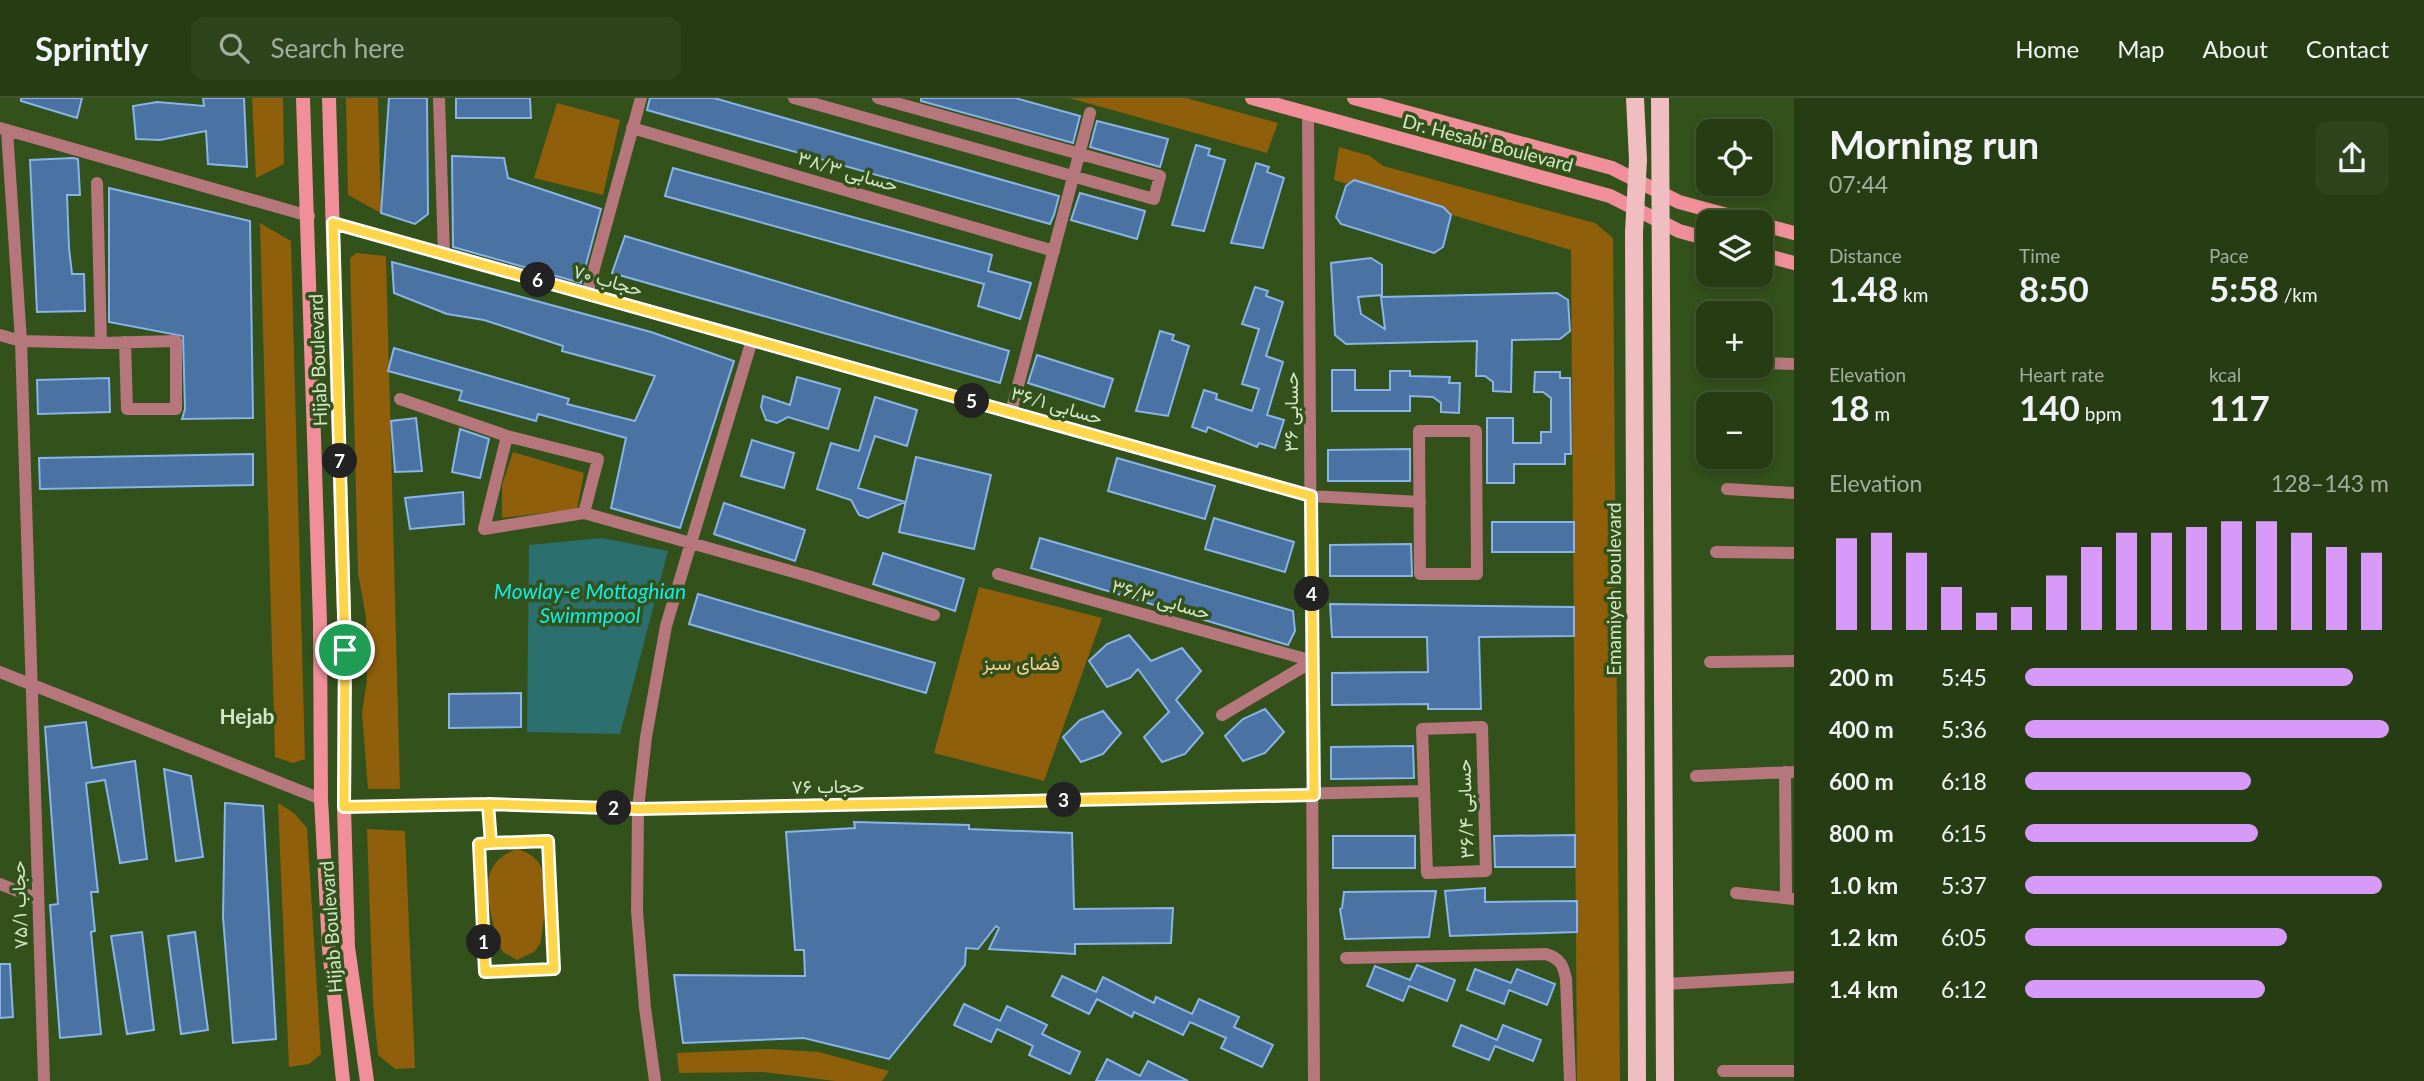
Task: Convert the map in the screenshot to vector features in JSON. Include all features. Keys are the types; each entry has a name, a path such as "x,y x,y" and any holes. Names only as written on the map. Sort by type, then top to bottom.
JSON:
{"main road":[{"name":"Hijab Boulevard","path":"303,98 309,216 321,649 321,799 329,948 343,1081"},
{"name":"Hijab Boulevard","path":"329,98 345,650 344,807 348,947 367,1081"},
{"name":"Dr. Hesabi Boulevard","path":"1252,98 1610,196 1662,222 1696,235"},
{"name":"Dr. Hesabi Boulevard","path":"1354,98 1612,167 1679,202 1709,210"},
{"name":"Emamiyeh boulevard","path":"1635,98 1637,1081"},
{"path":"1660,98 1665,1081"},
{"path":"1773,227 1794,233"},
{"path":"1773,257 1794,263"},
{"path":"321,649 345,650"}],"street":[{"path":"439,98 444,254"},
{"path":"587,294 641,98"},
{"path":"794,98 1154,199 1160,176 878,98"},
{"path":"1011,412 1090,113"},
{"name":"حسابی ۳۶","path":"1308,113 1314,1081"},
{"name":"حسابی ۳۸/۳","path":"632,128 1054,251"},
{"path":"3,129 309,216"},
{"name":"حجاب ۷۵/۱","path":"3,129 22,341 44,1081"},
{"path":"97,183 101,343"},
{"name":"حجاب ۷۰","path":"333,223 752,340"},
{"path":"0,335 22,341 176,341 176,409 127,409 125,342"},
{"path":"655,1081 645,1008 637,911 638,809 646,737 666,626 694,543 752,340"},
{"name":"حسابی ۳۶/۱","path":"752,340 1311,496 1420,502"},
{"path":"1773,363 1794,364"},
{"path":"400,399 507,436 598,459 584,513"},
{"path":"1476,431 1478,573 1420,574 1420,502 1419,432 1476,431"},
{"path":"507,436 484,529 584,513 933,615"},
{"path":"1727,489 1794,493"},
{"path":"1716,552 1794,553"},
{"name":"حسابی ۳۶/۳","path":"998,574 1313,661"},
{"path":"1222,715 1313,661"},
{"path":"1710,662 1794,662"},
{"path":"0,672 321,799"},
{"name":"حسابی ۳۶/۴","path":"1482,727 1486,871 1427,873 1424,792 1422,729 1482,727"},
{"path":"1696,776 1789,772 1790,897 1736,894"},
{"name":"حسابی ۳۶/۴","path":"1314,795 1424,792"},
{"name":"حجاب ۷۶","path":"344,807 488,804 638,809 1314,795"},
{"path":"488,804 491,843"},
{"path":"548,841 554,969 485,972 479,844 491,843 548,841"},
{"path":"0,884 38,899"},
{"path":"1346,958 1516,954 1556,957 1563,963 1566,979 1570,1081"},
{"path":"1665,984 1794,977"},
{"path":"1723,1071 1794,1071"}],"green space":[{"path":"252,98 283,98 284,164 256,178"},
{"path":"346,98 378,98 381,213 348,195"},
{"path":"1069,98 1186,98 1278,123 1267,153"},
{"path":"557,103 620,120 603,195 534,178"},
{"path":"1339,147 1370,156 1383,166 1595,223 1613,238 1620,1081 1577,1081 1571,250 1334,180"},
{"path":"260,223 291,241 305,759 293,763 275,757"},
{"path":"356,253 386,256 400,789 368,789 362,713 367,680 366,617 358,573 350,258"},
{"path":"513,452 584,473 577,509 502,518 502,485"},
{"name":"فضای سبز","path":"979,587 1102,618 1044,781 934,753"},
{"path":"278,803 294,813 307,828 321,1054 309,1064 289,1067"},
{"path":"367,829 405,831 415,1068 395,1069 378,1055 373,1003"},
{"path":"518,849 533,857 540,865 545,892 540,944 534,952 517,960 503,952 498,943 488,888 494,865"},
{"path":"770,1049 819,1052 889,1071 882,1081 835,1081 763,1072 679,1073 677,1053"}],"water":[{"name":"Mowlay-e Mottaghian Swimmpool","path":"602,538 668,551 620,734 527,732 529,545"}],"building":[{"path":"21,98 82,98 77,118 21,101"},
{"path":"203,98 244,98 247,167 208,164 206,131 160,140 136,139 133,106 157,102 204,106"},
{"path":"389,98 427,98 428,214 415,224 381,213"},
{"path":"456,98 530,98 531,118 456,118"},
{"path":"650,98 714,98 1059,196 1054,215 1050,224 647,110"},
{"path":"921,98 1015,98 1080,116 1073,143 921,101"},
{"path":"1097,121 1168,139 1160,167 1090,147"},
{"path":"1196,145 1210,149 1208,155 1225,160 1204,231 1172,225"},
{"path":"452,156 504,158 508,178 601,209 581,283 453,247"},
{"path":"78,159 80,195 67,195 69,248 72,274 84,274 85,311 37,312 30,160"},
{"path":"1256,163 1269,167 1267,172 1284,178 1263,248 1231,243"},
{"path":"673,168 992,255 988,271 1031,283 1020,319 978,306 984,284 665,196"},
{"path":"1354,180 1443,207 1451,215 1443,247 1434,253 1341,224 1336,217 1346,186"},
{"path":"109,188 250,221 253,418 182,419 185,409 183,336 109,322"},
{"path":"1080,193 1145,211 1137,239 1071,220"},
{"path":"625,236 1009,351 1000,383 612,273"},
{"path":"1371,258 1382,265 1382,295 1358,297 1361,314 1385,329 1381,297 1557,293 1568,300 1570,331 1560,339 1512,340 1511,392 1493,391 1493,382 1485,376 1476,376 1477,341 1346,344 1335,335 1331,263"},
{"path":"392,262 651,332 734,361 680,528 611,508 626,438 538,414 536,421 459,400 462,391 388,371 394,348 569,399 567,404 635,421 655,376 562,351 563,346 484,320 447,314 394,293"},
{"path":"1255,287 1268,291 1266,296 1283,302 1266,356 1283,362 1267,415 1284,420 1275,448 1259,443 1257,447 1208,427 1206,432 1192,427 1204,390 1217,394 1216,399 1252,411 1259,389 1242,384 1259,329 1242,324"},
{"path":"1160,331 1174,335 1172,340 1189,346 1168,416 1136,411"},
{"path":"1037,355 1113,379 1104,407 1028,383"},
{"path":"1332,370 1355,370 1355,390 1390,390 1390,371 1410,371 1410,376 1450,377 1449,383 1460,383 1459,413 1441,412 1441,403 1433,397 1410,396 1410,411 1332,411"},
{"path":"1535,372 1560,372 1560,378 1570,378 1571,454 1565,454 1565,464 1514,464 1514,483 1487,483 1487,418 1513,418 1513,443 1541,443 1541,432 1551,432 1551,398 1543,392 1534,392"},
{"path":"797,377 840,389 828,429 788,417 777,423 766,420 761,407 763,396 790,405"},
{"path":"109,378 110,412 38,414 37,380"},
{"path":"875,397 917,410 907,446 875,436 858,488 905,502 868,518 859,515 851,500 817,489 831,443 859,451"},
{"path":"416,418 422,471 395,472 391,421"},
{"path":"460,429 489,439 480,478 452,472"},
{"path":"752,440 794,453 784,488 741,476"},
{"path":"1410,449 1410,481 1328,481 1328,450"},
{"path":"253,454 253,485 40,489 39,458"},
{"path":"916,457 991,475 974,549 899,532"},
{"path":"1117,458 1215,486 1205,519 1108,491"},
{"path":"463,492 464,524 410,529 405,498"},
{"path":"724,503 805,530 795,561 714,534"},
{"path":"1214,518 1294,542 1285,572 1205,549"},
{"path":"1492,522 1574,522 1574,552 1492,552"},
{"path":"1040,538 1293,611 1295,631 1288,645 1031,568"},
{"path":"1411,544 1412,576 1330,576 1330,545"},
{"path":"883,553 964,579 955,611 873,584"},
{"path":"698,594 935,663 926,693 689,624"},
{"path":"1330,604 1574,607 1574,636 1479,637 1481,709 1428,709 1428,704 1332,705 1332,673 1428,672 1427,637 1332,637"},
{"path":"1129,635 1151,661 1182,648 1201,671 1176,700 1203,733 1185,754 1162,762 1144,737 1169,712 1138,669 1130,678 1107,687 1089,661 1107,644"},
{"path":"521,693 521,727 449,728 449,694"},
{"path":"1265,709 1284,732 1265,753 1243,761 1225,736 1243,719"},
{"path":"1103,711 1121,733 1103,754 1081,762 1063,737 1080,720"},
{"path":"86,722 92,768 135,761 147,859 120,863 105,780 86,783 98,892 91,892 95,931 91,932 101,1034 60,1038 50,905 58,904 45,727"},
{"path":"1413,746 1414,778 1331,779 1331,747"},
{"path":"164,769 191,776 203,857 176,861"},
{"path":"225,803 263,806 276,1039 233,1043 223,917"},
{"path":"854,822 969,825 969,829 1072,833 1074,909 1173,908 1171,943 1075,944 1075,954 989,949 999,928 996,926 978,949 966,948 965,965 889,1059 804,1038 683,1043 674,975 805,976 804,950 795,950 786,832 855,828"},
{"path":"1575,835 1575,867 1495,867 1494,836"},
{"path":"1333,836 1415,836 1415,868 1333,868"},
{"path":"1485,888 1485,902 1577,901 1577,932 1450,936 1445,891"},
{"path":"1436,891 1429,937 1345,939 1340,909 1344,892"},
{"path":"142,932 154,1030 127,1034 111,936"},
{"path":"195,932 208,1030 181,1034 168,936"},
{"path":"0,964 10,964 13,1017 0,1018"},
{"path":"1417,965 1455,980 1447,1001 1409,986 1403,1001 1367,986 1375,966 1410,980"},
{"path":"1475,969 1511,983 1517,969 1555,984 1547,1005 1509,990 1504,1004 1467,990"},
{"path":"1062,976 1096,992 1103,977 1154,1003 1156,997 1192,1014 1199,999 1239,1017 1234,1027 1273,1045 1262,1067 1221,1048 1226,1038 1190,1022 1183,1035 1134,1012 1132,1017 1097,999 1089,1014 1052,996"},
{"path":"964,1004 1000,1021 1007,1006 1047,1025 1042,1034 1080,1052 1070,1074 1029,1055 1033,1046 997,1029 991,1042 954,1025"},
{"path":"1461,1025 1497,1040 1503,1025 1541,1040 1533,1061 1495,1046 1489,1060 1453,1046"},
{"path":"1107,1059 1140,1076 1148,1061 1188,1081 1096,1081"}],"district":[{"name":"Hejab","path":"247,717"}],"route":[{"path":"345,650 333,223 1311,496 1314,795 638,809 488,804 491,843 548,841 554,969 485,972 479,844 491,843 488,804 344,807 345,650"}]}
